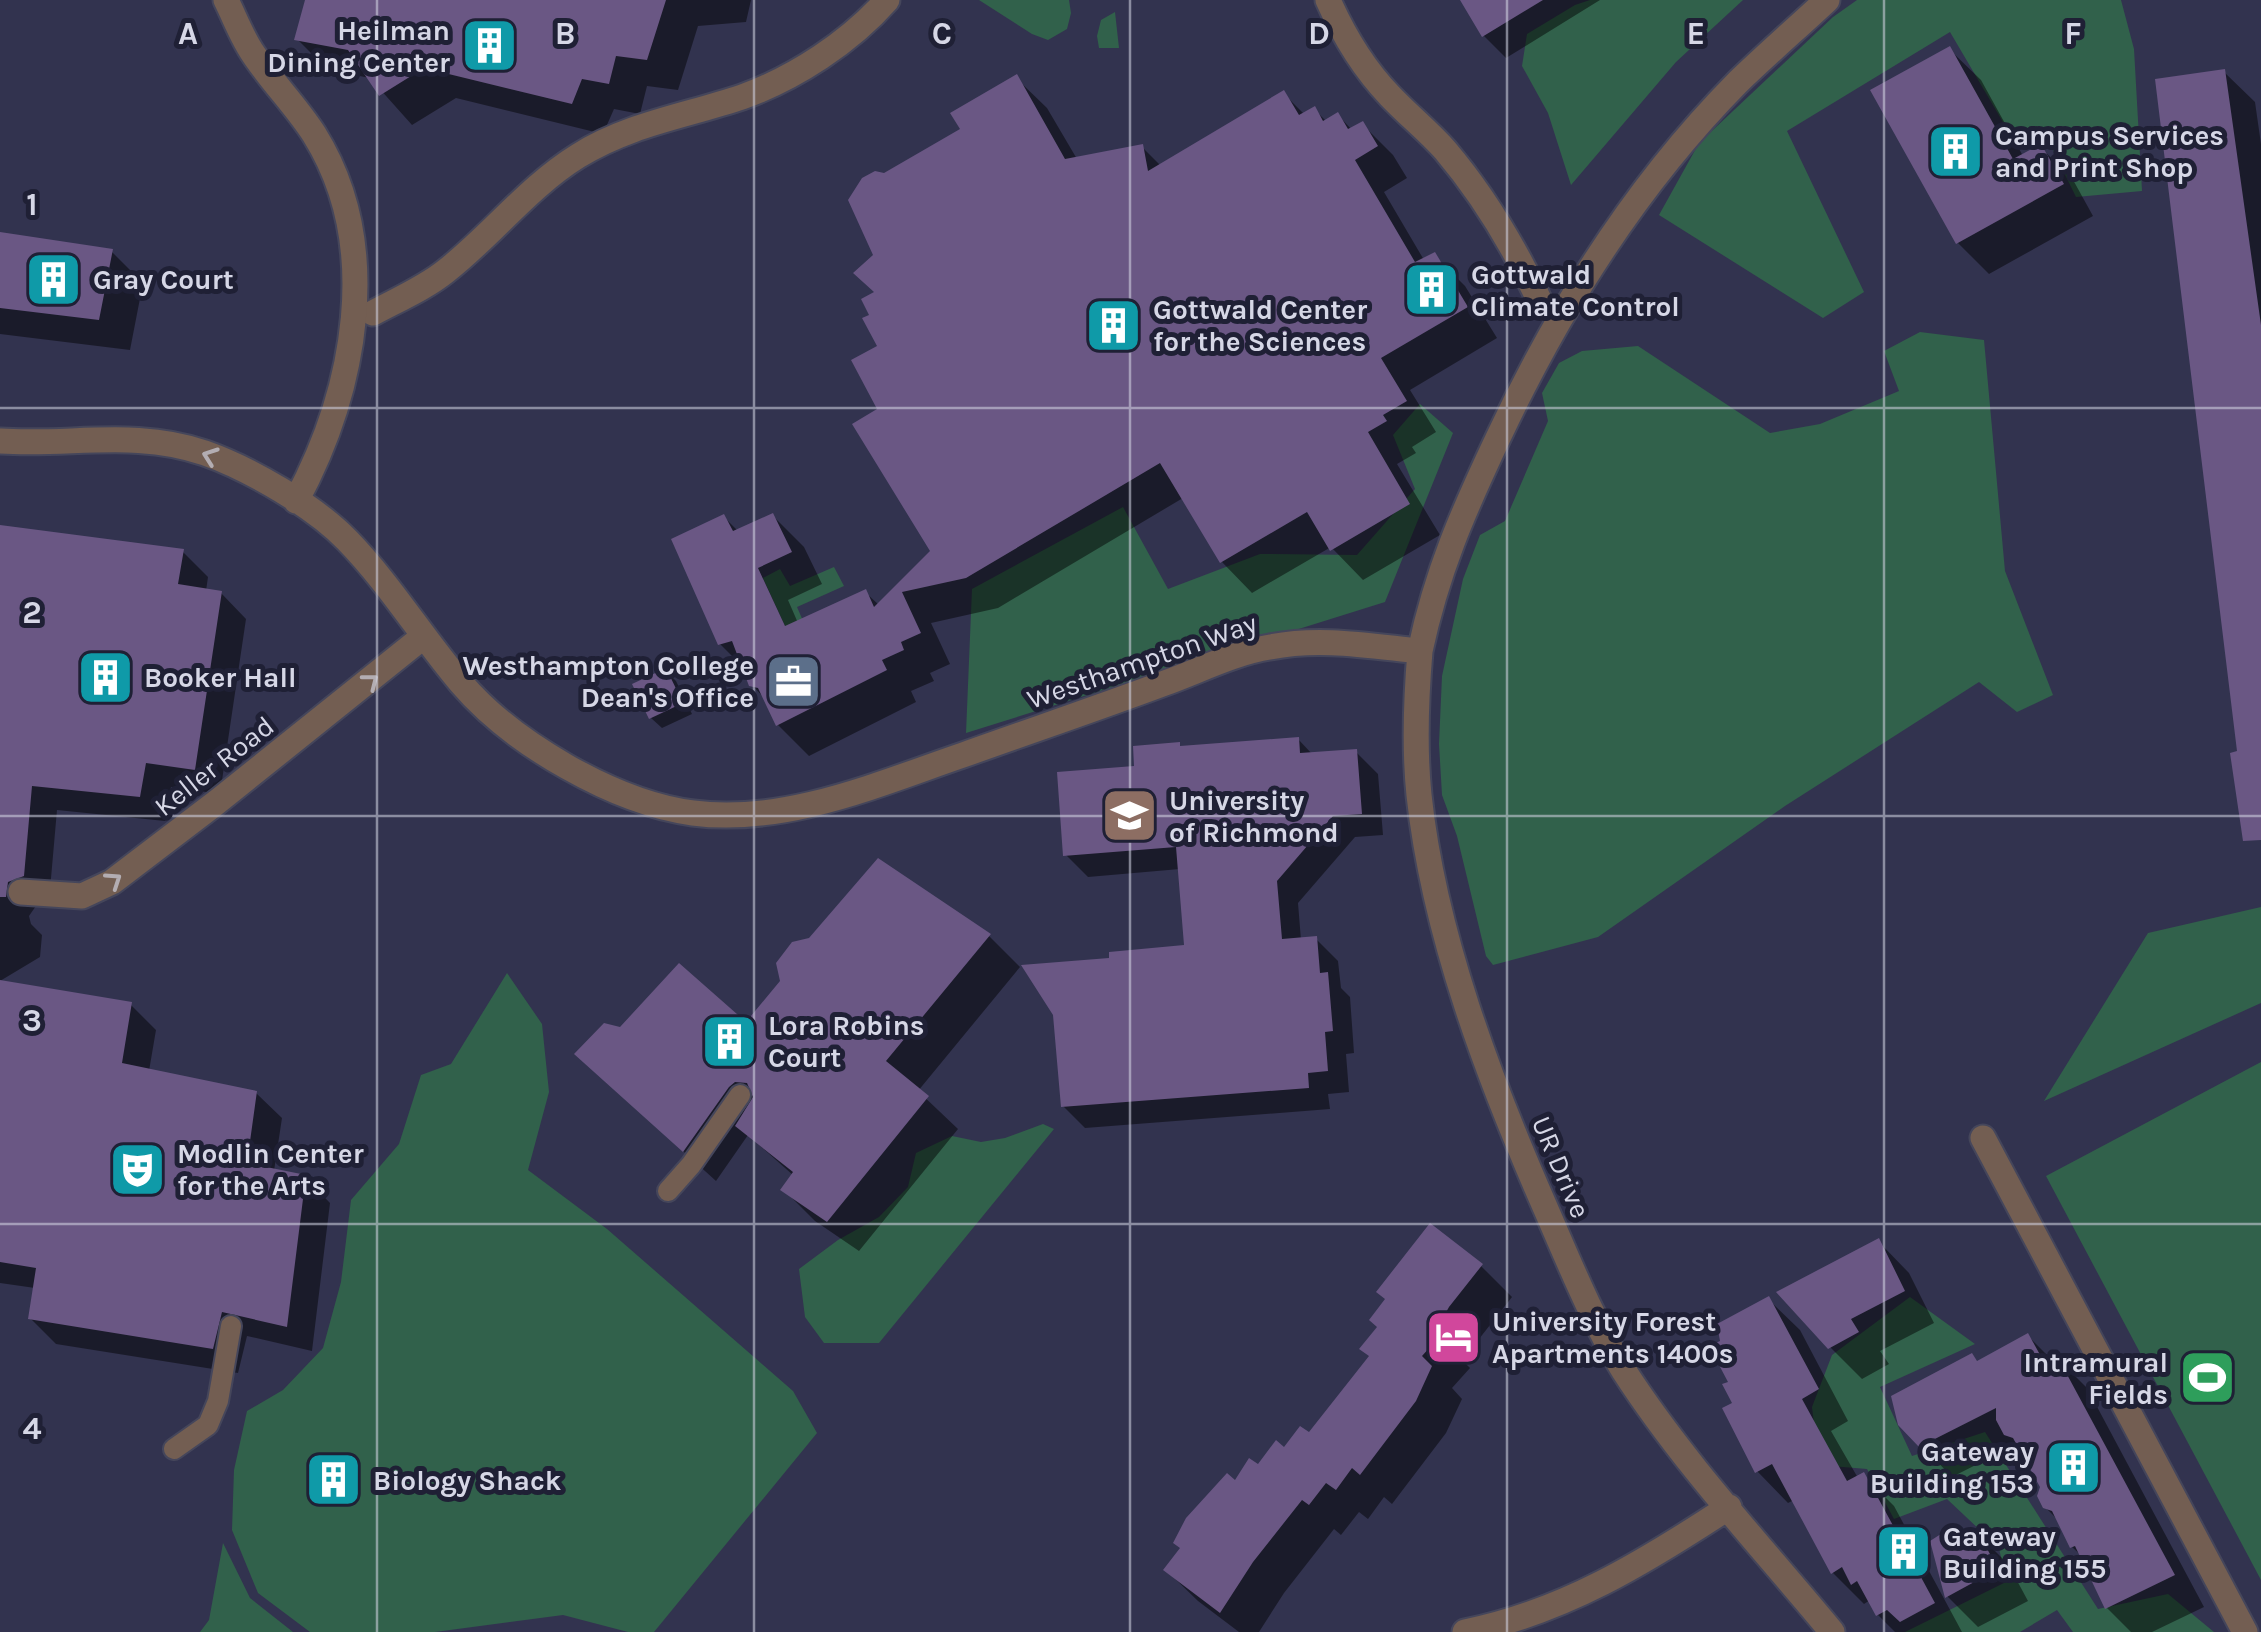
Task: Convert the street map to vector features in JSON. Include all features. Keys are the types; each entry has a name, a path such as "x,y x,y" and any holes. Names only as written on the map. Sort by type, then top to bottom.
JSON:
{"street":[{"path":"226,0 252,53 315,136 336,178 353,239 352,324 343,379 319,458 296,501"},
{"path":"373,313 443,274 544,180 580,154 655,120 742,97 785,78 833,47 887,0"},
{"path":"1328,0 1366,66 1471,184 1542,306"},
{"path":"1420,651 1431,601 1454,532 1528,374 1570,299 1650,184 1696,130 1737,84 1827,0"},
{"name":"Westhampton Way","path":"0,440 109,438 174,444 226,462 296,501 347,539 464,686 497,717 571,768 655,804 688,813 724,816 804,805 848,794 1170,682 1244,652 1318,642 1420,651"},
{"name":"Keller Road","path":"21,892 82,896 112,882 424,636"},
{"name":"UR Drive","path":"1420,651 1416,750 1426,840 1440,908 1485,1060 1568,1259 1622,1366 1652,1412 1832,1632"},
{"path":"1983,1138 2245,1632"},
{"path":"1465,1632 1504,1624 1585,1594 1636,1567 1729,1507"}],"lane":[{"path":"668,1190 691,1165 740,1095"},
{"path":"174,1448 208,1425 218,1401 231,1326"}],"shaded area":[{"name":"University of Richmond","path":"0,0 2261,0 2261,1632 0,1632"}],"green space":[{"path":"979,0 1069,0 1071,13 1067,29 1048,40"},
{"path":"1590,0 1743,0 1676,62 1571,185 1548,113 1522,66 1527,34"},
{"path":"1857,0 2121,0 2134,49 2142,191 2076,197 2045,134 2017,146 1950,32 1787,131 1864,292 1823,318 1659,215 1699,143 1833,17"},
{"path":"1115,12 1119,48 1099,48 1101,20"},
{"path":"1920,332 1984,340 2005,571 2053,695 2017,712 1979,682 1785,806 1598,937 1493,965 1486,956 1457,836 1442,795 1442,676 1463,579 1480,535 1505,521 1548,421 1542,393 1559,363 1582,351 1638,346 1770,433 1820,424 1899,391 1884,351"},
{"path":"1420,404 1453,433 1385,602 966,733 972,589 1123,507 1168,589 1260,554 1357,555 1415,489 1393,435"},
{"path":"834,567 844,586 797,607 807,630 790,637 763,578 780,569 790,586"},
{"path":"2261,907 2261,1003 2044,1101 2148,933"},
{"path":"507,973 542,1024 549,1092 528,1170 607,1229 793,1391 817,1433 654,1632 628,1632 563,1615 435,1632 310,1632 258,1593 232,1530 234,1470 247,1411 283,1390 323,1348 341,1282 351,1200 399,1144 421,1075 451,1064"},
{"name":"Intramural Fields","path":"2261,1062 2261,1580 2046,1176"},
{"path":"1043,1124 1054,1129 879,1343 824,1343 805,1317 799,1269 838,1240 879,1217 908,1187 916,1153 952,1136 981,1142"},
{"path":"1910,1297 1975,1344 1880,1387 1912,1456 1985,1432 2098,1609 2168,1594 2214,1632 2073,1632 2057,1610 2020,1632 1905,1632 2006,1582 1999,1548 1947,1499 1894,1519 1867,1469 1819,1465 1812,1407 1832,1355"},
{"path":"223,1543 250,1598 293,1632 200,1632 209,1620"}],"building":[{"name":"Heilman Dining Center","path":"305,0 666,0 647,60 616,56 609,84 582,79 572,104 424,68 379,96 348,50 294,40"},
{"path":"1460,0 1543,0 1482,37"},
{"name":"Campus Services and Print Shop","path":"1950,46 2013,159 2041,144 2064,184 1956,244 1870,90"},
{"path":"2225,69 2261,325 2261,840 2243,841 2230,753 2237,751 2155,79"},
{"name":"Gottwald Center for the Sciences","path":"1017,74 1065,159 1143,144 1148,171 1284,90 1299,115 1315,106 1323,121 1338,112 1348,129 1363,121 1378,146 1355,160 1415,262 1435,252 1468,307 1381,358 1407,401 1383,415 1387,421 1368,432 1410,504 1330,551 1307,512 1220,563 1160,463 966,578 902,592 921,633 901,642 904,650 882,660 887,670 776,726 758,688 749,686 732,641 718,645 671,539 724,514 733,531 773,513 792,552 758,568 785,626 866,589 874,607 930,551 852,424 877,409 851,360 877,346 862,318 869,315 861,299 874,292 853,273 873,255 848,200 862,178 875,171 884,173 960,129 950,113"},
{"name":"Gray Court","path":"0,232 113,249 99,320 0,308"},
{"name":"Booker Hall","path":"0,525 184,549 178,584 222,591 195,770 146,763 140,797 32,786 24,876 8,882 6,897 0,897"},
{"path":"666,668 683,703 649,719 632,684"},
{"path":"1299,737 1300,753 1357,749 1362,814 1333,816 1277,881 1282,939 1317,936 1320,973 1328,972 1333,1031 1325,1032 1328,1071 1308,1073 1309,1088 1061,1107 1053,1015 1021,965 1109,958 1109,952 1184,945 1176,847 1063,856 1057,772 1134,766 1133,746"},
{"name":"Lora Robins Court","path":"878,858 991,934 886,1061 929,1096 827,1222 780,1190 793,1172 735,1126 753,1097 747,1083 735,1082 729,1087 683,1152 574,1054 604,1023 620,1027 679,963 746,1022 780,981 776,963 792,942 809,938"},
{"name":"Modlin Center for the Arts","path":"0,980 132,1002 122,1063 257,1091 247,1163 306,1175 287,1327 222,1312 213,1349 28,1319 36,1268 0,1262"},
{"path":"1430,1223 1483,1264 1449,1307 1435,1332 1440,1336 1422,1356 1432,1366 1416,1401 1360,1475 1352,1468 1336,1490 1326,1483 1309,1505 1302,1500 1253,1562 1220,1613 1163,1570 1180,1548 1173,1543 1186,1518 1227,1473 1235,1480 1249,1458 1258,1464 1276,1440 1284,1447 1300,1426 1309,1432 1369,1356 1359,1349 1377,1327 1369,1320 1385,1299 1376,1292"},
{"path":"1879,1238 1905,1291 1851,1319 1859,1332 1828,1349 1776,1292"},
{"path":"1769,1296 1819,1389 1802,1399 1847,1481 1864,1472 1935,1603 1900,1622 1887,1610 1876,1616 1857,1581 1851,1585 1842,1567 1831,1574 1772,1464 1755,1473 1722,1408 1732,1403 1722,1384 1728,1382 1709,1346 1720,1341 1717,1324"},
{"name":"Gateway Building 153","path":"2028,1333 2044,1362 2056,1354 2175,1575 2105,1609 2075,1546 2070,1548 2052,1511 2043,1508 2037,1496 2040,1487 2013,1438 2004,1435 1996,1420 1996,1408 1919,1447 1898,1425 1891,1396 1972,1353 1977,1361"},
{"path":"1955,1525 1962,1537 1977,1530 1998,1569 1945,1598 1930,1541"}],"place":[{"name":"Heilman Dining Center","path":"489,46"},
{"name":"Campus Services and Print Shop","path":"1956,151"},
{"name":"Gray Court","path":"54,279"},
{"name":"Gottwald Climate Control","path":"1432,290"},
{"name":"Gottwald Center for the Sciences","path":"1114,325"},
{"name":"Booker Hall","path":"105,677"},
{"name":"Westhampton College Dean's Office","path":"793,681"},
{"name":"University of Richmond","path":"1130,816"},
{"name":"Lora Robins Court","path":"729,1041"},
{"name":"Modlin Center for the Arts","path":"138,1169"},
{"name":"University Forest Apartments 1400s","path":"1453,1337"},
{"name":"Intramural Fields","path":"2207,1378"},
{"name":"Gateway Building 153","path":"2073,1467"},
{"name":"Biology Shack","path":"334,1480"},
{"name":"Gateway Building 155","path":"1904,1552"}]}
